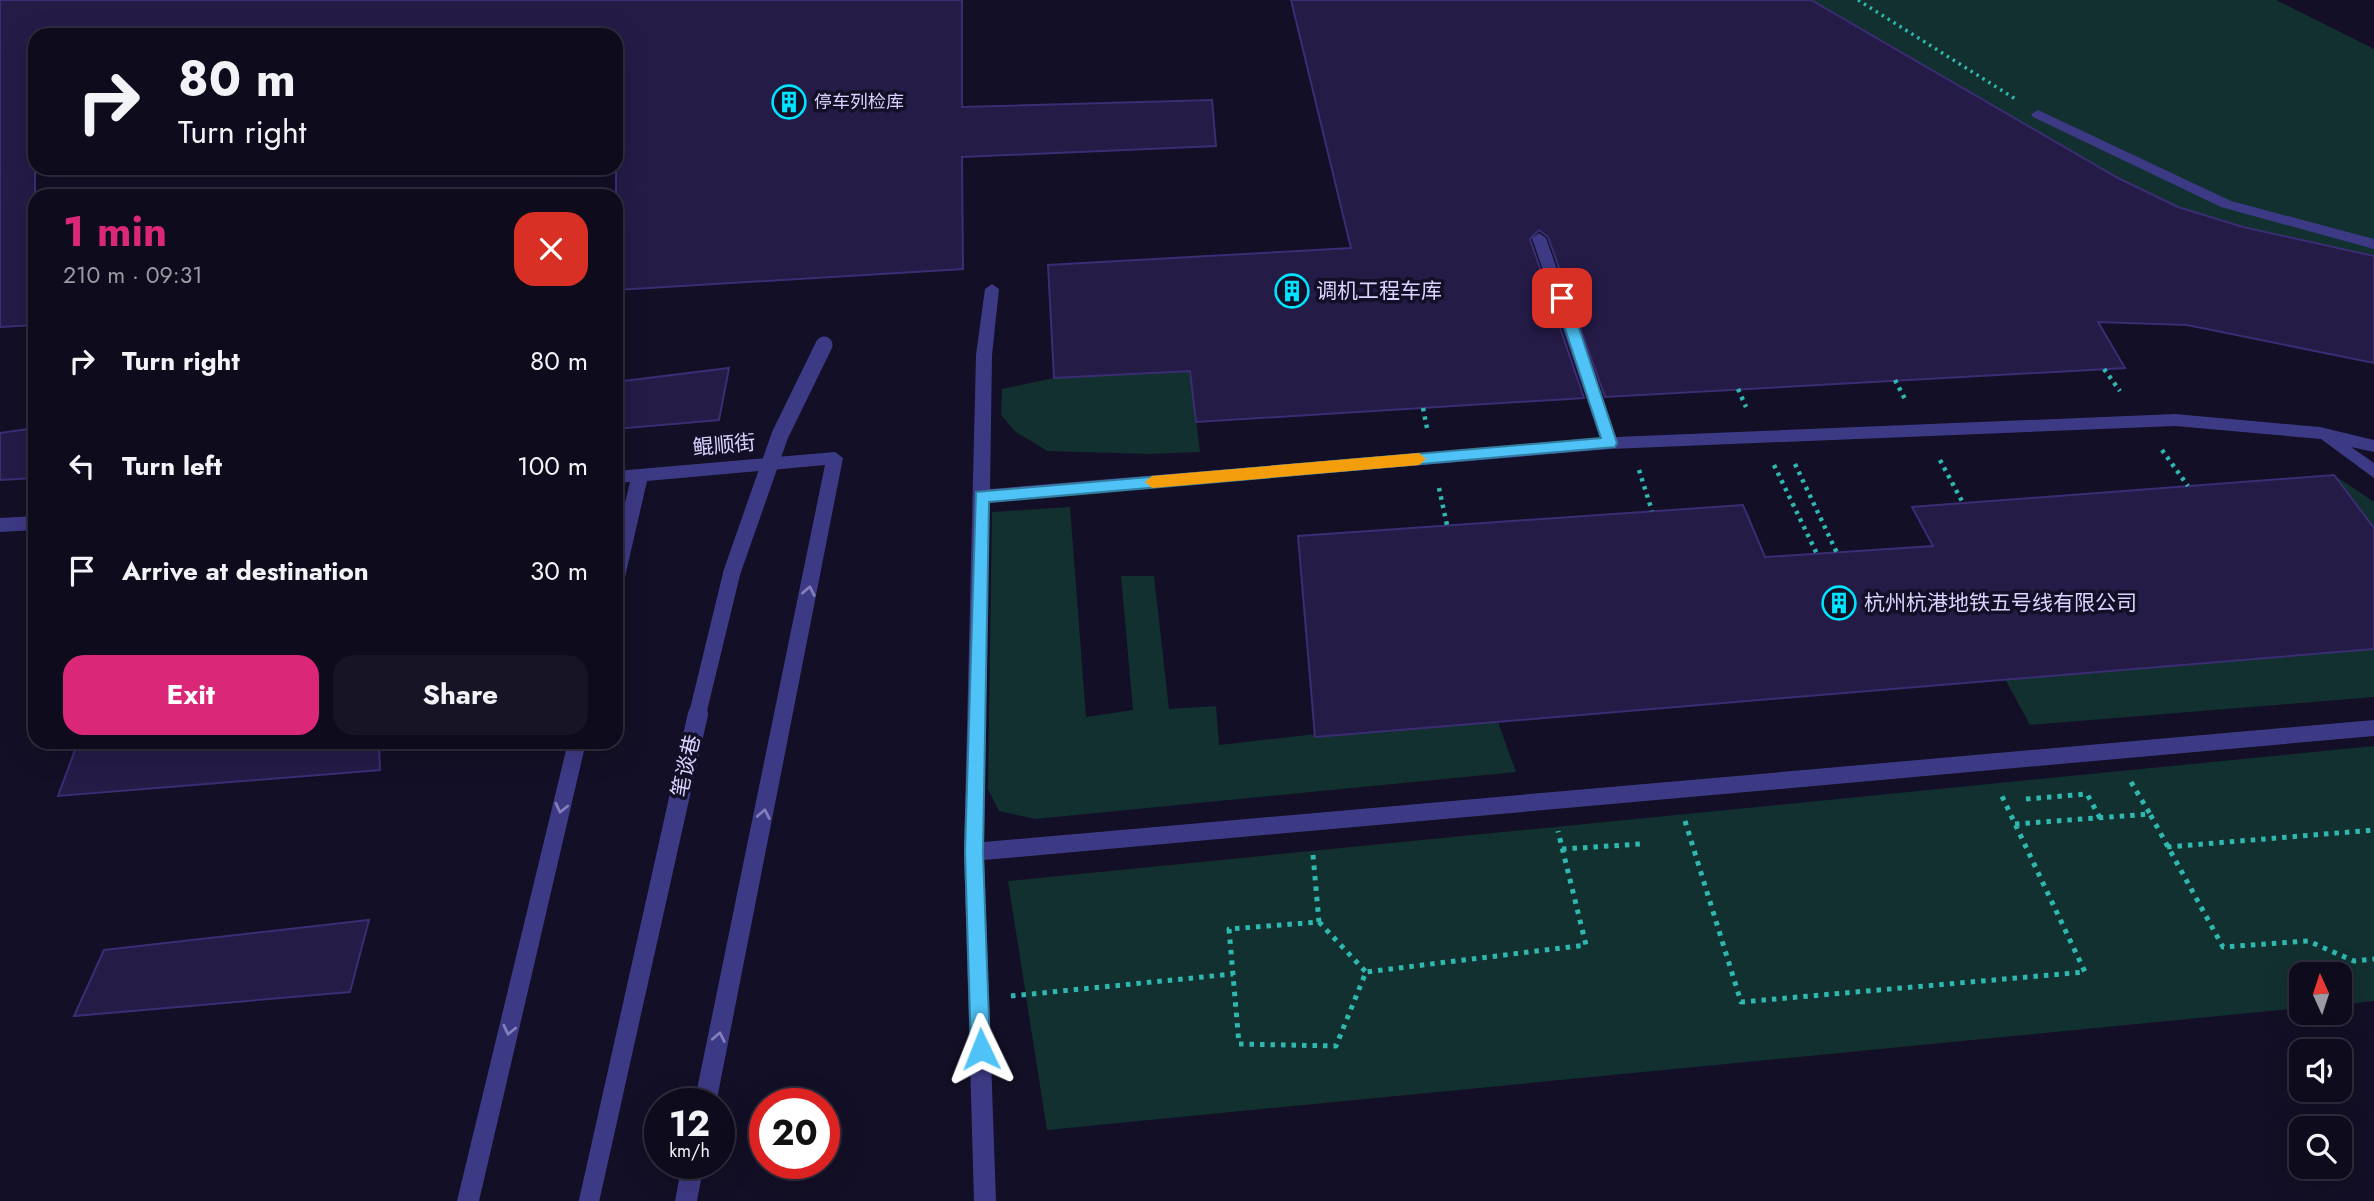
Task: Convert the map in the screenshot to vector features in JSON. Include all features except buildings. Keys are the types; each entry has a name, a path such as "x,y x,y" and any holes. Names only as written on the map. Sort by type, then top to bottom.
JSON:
{"street":[{"path":"2038,114 2226,204 2374,244"},
{"path":"1539,238 1610,443"},
{"path":"985,1201 974,852 984,355 992,289"},
{"name":"笔谈巷","path":"589,1201 678,796 732,572 780,435 824,345"},
{"path":"981,496 1610,443 2175,420 2320,433 2374,446"},
{"path":"2320,433 2374,472"},
{"name":"鲲顺街","path":"623,477 835,458 708,1088"},
{"path":"623,548 640,476"},
{"path":"0,525 28,523"},
{"path":"974,852 2374,728"},
{"path":"468,1201 575,749"},
{"path":"686,1201 690,1179"}],"path":[{"path":"1858,0 2038,114"},
{"path":"1738,388 1749,412"},
{"path":"1772,459 1816,554"},
{"path":"1793,460 1837,553"},
{"path":"1675,790 1741,1002 2085,972 1986,763"},
{"path":"2026,799 2087,794 2100,818"},
{"path":"1366,972 1586,945 1550,801"},
{"path":"2015,824 2150,814 2223,947 2308,941 2354,961 2374,959"},
{"path":"1309,823 1319,922 1366,972"},
{"path":"2167,847 2374,830"},
{"path":"1562,849 1641,844"},
{"path":"1319,922 1229,929 1239,1044 1336,1046 1366,972"},
{"path":"979,999 1233,974"}],"green space":[{"path":"1811,0 2276,0 2374,49 2374,256 2243,227 2178,207 2118,178"},
{"path":"1190,371 1200,452 1149,454 1047,451 1016,432 1001,415 1002,389 1054,378"},
{"path":"2334,475 2374,502 2374,528"},
{"path":"1070,507 1086,717 1133,710 1121,576 1154,576 1169,709 1216,706 1219,745 1495,714 1516,772 1035,819 999,811 988,789 992,512"},
{"path":"2374,649 2374,697 2030,725 2005,679"},
{"path":"2374,746 2374,1001 2352,1004 2352,962 2289,962 2289,1009 1047,1130 1008,881"}],"slow traffic":[{"path":"1152,482 1419,459"}],"place":[{"name":"停车列检库","path":"789,102"},
{"name":"调机工程车库","path":"1292,291"},
{"name":"杭州杭港地铁五号线有限公司","path":"1839,603"}],"route":[{"path":"981,1049 974,852 981,496 1610,443 1562,298"}]}
